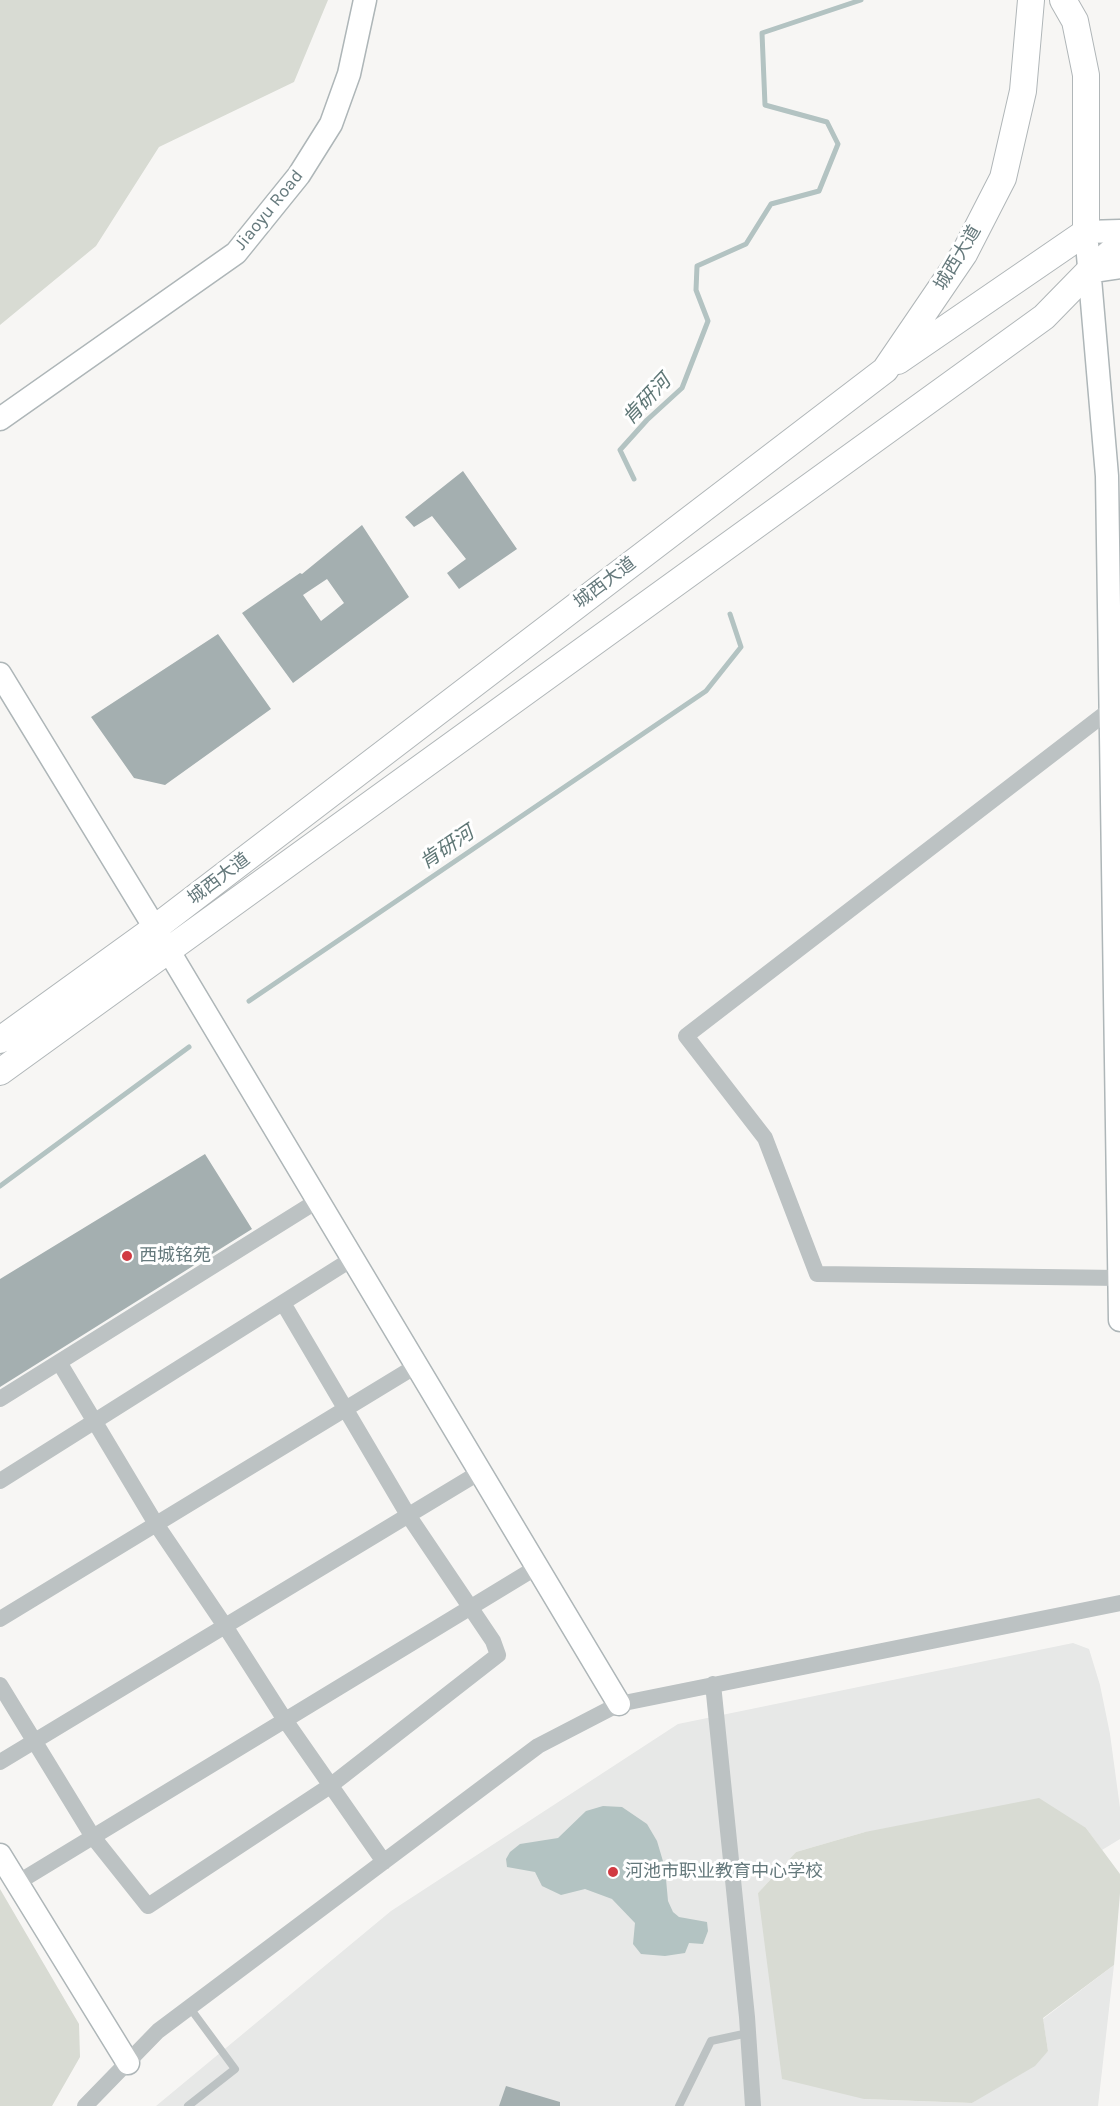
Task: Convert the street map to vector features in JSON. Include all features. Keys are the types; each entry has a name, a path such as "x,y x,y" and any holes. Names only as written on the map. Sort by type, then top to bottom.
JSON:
{"main road":[{"name":"城西大道","path":"0,1040 155,928 885,370 964,254 1003,178 1023,91 1031,0"},
{"path":"885,370 1086,232 1086,75 1075,21 1063,0"},
{"name":"城西大道","path":"0,1072 1044,318 1088,272 1120,245"}],"street":[{"name":"Jiaoyu Road","path":"0,419 236,253 299,175 331,124 349,74 365,0"},
{"path":"1120,231 1086,232 1107,476 1115,676 1111,709 1120,1320"},
{"path":"1088,272 1120,267"},
{"path":"0,674 155,928 619,1704"},
{"path":"1111,709 686,1036 765,1138 817,1274 1119,1278"},
{"path":"0,1399 317,1201"},
{"path":"0,1481 352,1259"},
{"path":"0,1685 93,1837 148,1906 330,1786 498,1655 493,1641 408,1515 284,1303"},
{"path":"59,1362 156,1524 285,1720 384,1862"},
{"path":"0,1619 416,1366"},
{"path":"0,1762 480,1472"},
{"path":"17,1883 537,1567"},
{"path":"85,2106 158,2031 538,1746 619,1704 1120,1603"},
{"path":"712,1684 748,2033 753,2106"},
{"path":"0,1855 128,2063"}],"lane":[{"path":"188,2106 236,2069 190,2008"},
{"path":"679,2106 711,2041 748,2033"}],"shaded area":[{"path":"0,0 328,0 294,82 159,147 96,246 0,325"},
{"name":"河池市职业教育中心学校","path":"1073,1643 1089,1649 1100,1685 1110,1734 1120,1808 1120,1839 1102,1850 1086,1828 865,1832 796,1852 758,1893 864,2099 972,2103 1048,2051 1043,2019 1114,1965 1098,2106 156,2106 391,1911 678,1724"},
{"path":"1039,1798 1086,1828 1120,1874 1120,1893 1114,1965 1043,2018 1048,2051 1035,2066 972,2103 864,2099 782,2079 758,1893 796,1852 865,1832"},
{"path":"603,1806 622,1807 647,1824 657,1841 665,1868 668,1901 673,1912 679,1917 707,1922 708,1931 703,1944 689,1943 685,1953 665,1956 641,1954 633,1944 635,1923 612,1899 585,1889 561,1895 542,1886 535,1872 507,1867 506,1859 510,1852 520,1844 558,1838 586,1811"},
{"path":"0,1889 79,2024 80,2057 52,2106 0,2106"}],"building":[{"path":"463,471 517,549 459,589 447,573 466,559 432,516 414,527 405,517"},
{"path":"362,525 409,597 293,683 242,613 300,573 302,574","holes":["327,579 344,603 321,621 303,595"]},
{"path":"218,634 271,709 165,785 134,778 91,717"},
{"name":"西城铭苑","path":"205,1154 252,1229 0,1387 0,1279"},
{"path":"506,2086 560,2102 560,2106 499,2106"}],"waterway":[{"name":"肯研河","path":"634,479 620,450 647,420 682,388 708,321 696,290 697,266 746,244 771,204 819,191 838,144 827,122 765,105 762,33 861,0"},
{"name":"肯研河","path":"249,1001 706,691 741,647 730,614"},
{"name":"肯研河","path":"0,1186 189,1047"}],"place":[{"name":"西城铭苑","path":"127,1256"},
{"name":"河池市职业教育中心学校","path":"613,1872"}]}
